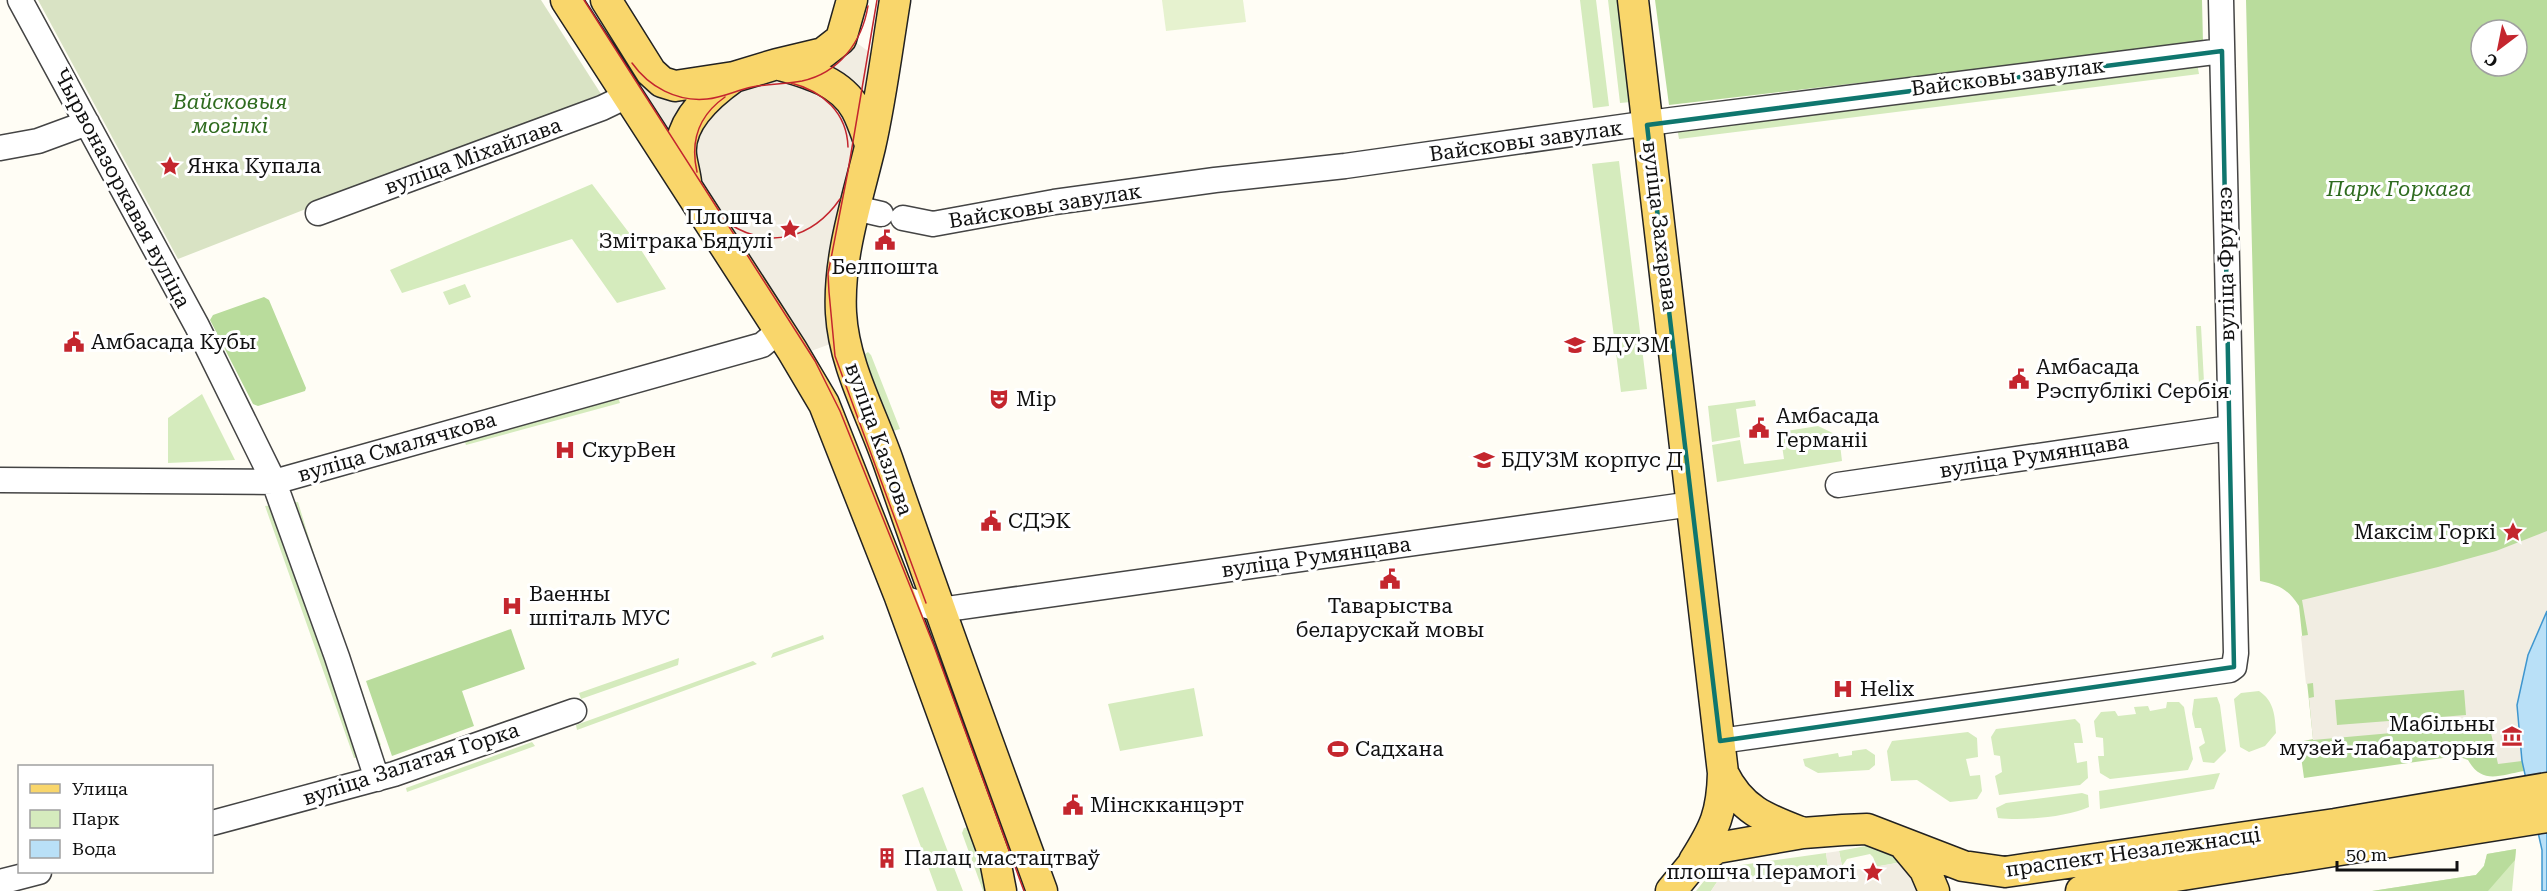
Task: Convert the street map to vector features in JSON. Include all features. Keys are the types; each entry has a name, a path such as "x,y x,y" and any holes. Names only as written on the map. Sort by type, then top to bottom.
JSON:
{"main road":[{"name":"вуліца Казлова","path":"566,0 824,404 900,597 994,855 1001,891"},
{"name":"вуліца Казлова","path":"606,0 651,72 662,82 675,86 734,77 823,53 842,39 852,0"},
{"name":"вуліца Казлова","path":"895,0 870,144 880,213 841,281 841,314 848,353 1042,891"},
{"name":"вуліца Захарава","path":"1633,0 1723,773 1722,805 1715,825 1679,882"},
{"path":"777,64 818,76 834,86 857,111 870,144"},
{"name":"вуліца Казлова","path":"687,187 681,153 684,135 691,118 717,90 734,77"},
{"path":"1723,773 1731,789 1749,808 1777,824 1803,833"},
{"name":"праспект Незалежнасці","path":"2081,891 2495,811 2547,788"},
{"name":"праспект Незалежнасці","path":"1679,882 1717,848 1803,833 1867,829 1963,866 2005,872 2335,824 2495,811 2547,817"},
{"path":"1897,841 1919,861 1934,891"}],"street":[{"name":"Чырвоназоркавая вуліца","path":"20,0 197,326 274,482 377,779"},
{"name":"вуліца Фрунзэ","path":"1720,741 2230,670 2236,663 2221,0"},
{"name":"Вайсковы завулак","path":"880,213 933,224 1054,202 1215,180 1345,166 1647,124 2222,51"},
{"name":"вуліца Міхайлава","path":"318,213 591,112 627,96"},
{"path":"0,148 38,141 87,123"},
{"name":"вуліца Смалячкова","path":"0,480 274,482 762,345 779,331"},
{"name":"вуліца Румянцава","path":"1838,485 2230,428"},
{"name":"вуліца Румянцава","path":"940,610 1692,504"},
{"path":"900,597 940,610"},
{"name":"вуліца Залатая Горка","path":"213,823 377,779 574,711"},
{"path":"0,882 35,873"}],"highlighted area":[{"path":"2222,51 2234,667 1720,741 1647,125"}],"green space":[{"name":"Вайсковыя могілкі","path":"38,0 541,0 601,94 178,259"},
{"path":"1162,0 1243,0 1246,22 1166,31"},
{"path":"1580,0 1596,0 1609,106 1593,108"},
{"path":"1608,0 1619,0 1631,102 1620,103"},
{"path":"1655,0 2202,0 2203,43 1669,105"},
{"name":"Парк Горкага","path":"2246,0 2547,0 2547,611 2518,723 2524,771 2486,776 2473,768 2468,760 2457,756 2304,778 2299,742 2313,739 2299,606 2291,595 2273,584 2260,581"},
{"path":"2196,57 2199,74 1679,139 1676,122"},
{"path":"1619,161 1647,389 1621,392 1592,164"},
{"path":"592,184 636,242 666,289 617,303 572,239 402,293 390,270"},
{"path":"465,284 471,297 449,305 443,292"},
{"path":"264,297 269,300 306,388 305,391 258,406 253,404 210,320 213,315"},
{"path":"2196,326 2201,326 2204,382 2199,384"},
{"path":"868,352 900,429 890,432 869,381 865,354"},
{"path":"202,394 235,460 168,463 168,418"},
{"path":"618,397 620,403 466,445 464,439"},
{"path":"1755,400 1756,406 1736,409 1740,437 1712,442 1708,406"},
{"path":"1818,426 1839,436 1842,461 1717,482 1712,445 1740,440 1744,464 1784,459 1780,432"},
{"path":"298,502 327,594 381,745 375,747 292,503"},
{"path":"274,505 361,757 354,758 265,506"},
{"path":"511,629 525,669 462,691 474,726 392,756 366,681"},
{"path":"823,635 824,639 771,658 773,653"},
{"path":"679,658 678,665 581,699 579,693"},
{"path":"753,661 757,664 577,730 576,725"},
{"path":"1194,688 1203,736 1120,751 1108,704"},
{"path":"2259,691 2271,704 2276,733 2265,746 2249,752 2240,747 2234,699 2241,693"},
{"path":"2217,697 2226,751 2214,763 2203,762 2199,747 2205,743 2201,728 2195,728 2192,714 2194,699"},
{"path":"2167,702 2179,702 2184,707 2193,759 2188,770 2110,779 2100,773 2098,756 2104,756 2103,738 2096,737 2094,721 2101,712 2115,711 2118,716 2136,714 2134,707 2148,706 2150,711 2166,708"},
{"path":"2075,719 2080,724 2083,743 2074,743 2077,763 2087,761 2088,778 2080,785 1999,795 1995,776 2002,772 2000,756 1994,755 1991,737 1996,729"},
{"path":"1968,732 1977,738 1978,757 1966,759 1970,776 1980,775 1982,791 1977,799 1950,802 1917,780 1891,781 1887,751 1892,741"},
{"path":"532,742 535,746 407,792 406,788"},
{"path":"1866,749 1875,755 1875,765 1869,770 1818,773 1805,766 1803,759 1838,753 1839,757 1852,755 1852,751"},
{"path":"2220,773 2214,789 2100,809 2099,791"},
{"path":"923,787 963,891 937,891 902,795"},
{"path":"2082,793 2088,795 2089,807 2080,810 2045,817 1998,818 1996,808 2006,803"},
{"path":"975,826 994,891 983,891 962,833 964,828"},
{"path":"1871,845 1908,861 1875,867 1870,854 1847,859 1842,866 1839,851"},
{"path":"2516,849 2512,891 2372,891 2476,875 2484,866 2487,854"},
{"path":"2516,849 2515,860 2488,891 2372,891 2476,875 2484,866 2487,854"},
{"path":"1826,853 1829,873 1825,876 1766,882 1743,878 1741,865"},
{"path":"1729,868 1731,879 1717,882 1711,891 1696,891 1708,876"}],"shaded area":[{"name":"Плошча Змітрака Бядулі","path":"814,40 857,43 891,68 853,274 855,335 800,355 630,91"},
{"path":"2547,531 2547,611 2528,655 2517,705 2522,761 2498,764 2491,733 2481,725 2313,740 2309,698 2314,697 2313,683 2306,684 2301,636 2308,635 2302,600 2496,551","holes":["2464,690 2466,715 2337,725 2335,700"]},
{"name":"плошча Перамогі","path":"1839,851 1842,866 1849,871 1908,861 1924,891 1711,891 1717,882 1730,879 1729,868 1741,865 1743,878 1756,876 1766,882 1825,876 1824,874 1829,873 1826,853"}],"water":[{"path":"2547,611 2547,891 2542,891 2542,850 2522,761 2517,705 2528,655"}],"tram line":[{"path":"584,0 815,361 840,411 934,646 1024,891"},
{"path":"877,0 828,274 829,292 835,356 926,603"},
{"path":"632,63 655,86 685,98 707,99 752,87 802,81 827,71 847,54 860,32 868,6"},
{"path":"791,83 813,92 831,105 843,124 848,147"},
{"path":"697,172 695,150 698,130 708,112 725,97"},
{"path":"728,223 759,236 774,238 789,236 816,223 829,213 840,199"}],"place":[{"name":"Янка Купала","path":"170,166"},
{"name":"Плошча Змітрака Бядулі","path":"790,229"},
{"name":"Белпошта","path":"885,240"},
{"name":"Амбасада Кубы","path":"74,342"},
{"name":"БДУЗМ","path":"1575,345"},
{"name":"Амбасада Рэспублікі Сербія","path":"2019,379"},
{"name":"Мір","path":"999,399"},
{"name":"Амбасада Германіі","path":"1759,428"},
{"name":"СкурВен","path":"565,450"},
{"name":"БДУЗМ корпус Д","path":"1484,460"},
{"name":"СДЭК","path":"991,521"},
{"name":"Максім Горкі","path":"2513,532"},
{"name":"Таварыства беларускай мовы","path":"1390,579"},
{"name":"Ваенны шпіталь МУС","path":"512,606"},
{"name":"Helix","path":"1843,689"},
{"name":"Мабільны музей-лабараторыя","path":"2512,736"},
{"name":"Садхана","path":"1338,749"},
{"name":"Мінскканцэрт","path":"1073,805"},
{"name":"Палац мастацтваў","path":"887,858"},
{"name":"плошча Перамогі","path":"1873,872"}]}
